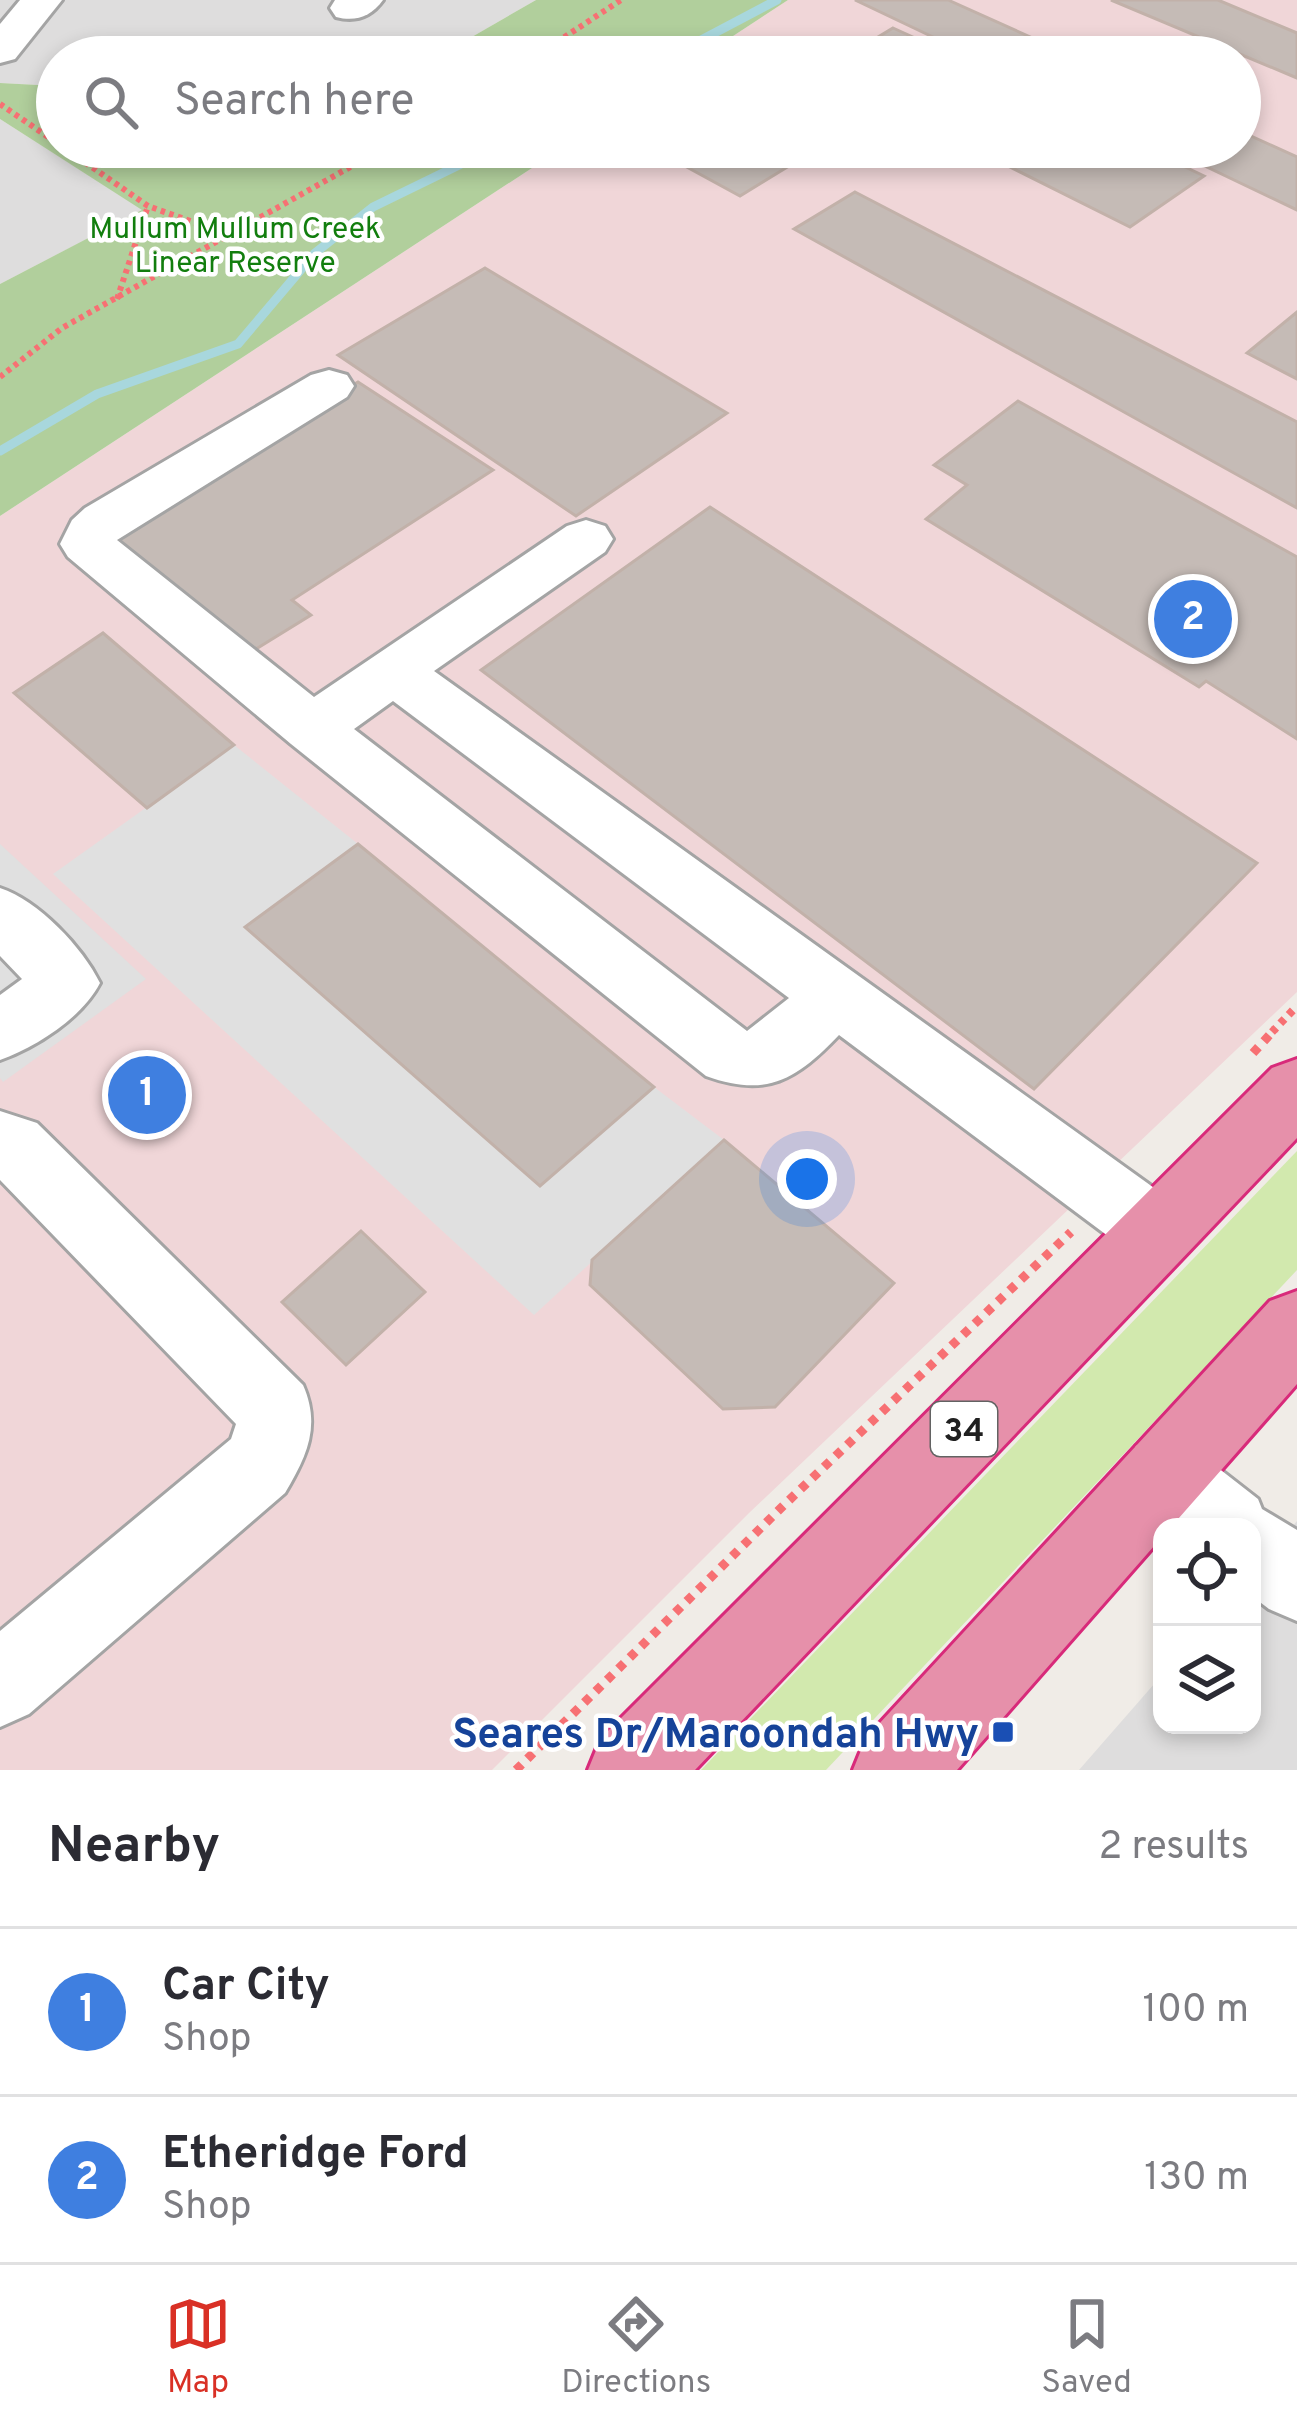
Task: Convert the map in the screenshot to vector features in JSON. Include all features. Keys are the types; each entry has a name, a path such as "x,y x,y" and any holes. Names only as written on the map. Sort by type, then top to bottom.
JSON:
{"highway":[{"name":"34","path":"633,1770 1132,1215 1267,1080"},
{"path":"898,1770 1297,1327"}],"street":[{"path":"0,50 42,0"},
{"path":"329,386 104,520 91,532 87,544 312,728 730,1056 743,1062 767,1058 833,997"},
{"path":"312,728 586,539"},
{"path":"393,671 1132,1215"},
{"path":"0,914 68,983 0,1032"},
{"path":"0,1142 12,1145 276,1412 272,1443 258,1466 0,1685"},
{"path":"1163,1473 1219,1518"},
{"path":"1261,1552 1297,1581"}],"path":[{"path":"566,36 621,0"},
{"path":"0,104 36,129"},
{"path":"93,168 148,206 232,236"},
{"path":"0,376 62,328 350,168"},
{"path":"117,298 148,206"},
{"path":"1267,1080 1297,1006"},
{"path":"516,1770 783,1506 1132,1215"}],"shaded area":[{"path":"0,0 536,0 473,36 36,36 36,85 0,83"},
{"path":"788,0 1297,0 1297,992 749,1513 492,1770 0,1770 0,516 532,168 1261,168 1261,36 733,36"},
{"path":"0,119 36,142 36,168 77,168 143,210 0,284"},
{"path":"234,745 358,844 246,928 539,1186 654,1087 724,1140 534,1315 53,874"},
{"path":"0,844 146,979 3,1082 0,1078"},
{"path":"1297,1521 1297,1770 1079,1770 1153,1685 1153,1734 1261,1734 1261,1562"}],"green space":[{"path":"536,0 788,0 733,36 473,36"},
{"name":"Mullum Mullum Creek Linear Reserve","path":"0,83 36,85 36,142 0,119"},
{"name":"Mullum Mullum Creek Linear Reserve","path":"76,168 532,168 0,516 0,284 142,210"},
{"path":"1297,1151 1297,1270 826,1770 701,1770"}],"building":[{"path":"855,0 948,0 1028,36 931,36"},
{"path":"1111,0 1218,0 1297,33 1297,78 1261,63 1261,36 1197,36"},
{"path":"893,28 911,36 880,36"},
{"path":"1261,141 1297,157 1297,210 1209,168 1261,168"},
{"path":"689,168 786,168 740,196"},
{"path":"1012,168 1187,168 1204,176 1130,227"},
{"path":"855,192 1297,422 1297,508 794,229"},
{"path":"485,268 727,413 576,516 338,355"},
{"path":"1297,312 1297,379 1247,353"},
{"path":"358,382 493,470 292,600 311,615 248,654 99,537"},
{"path":"1018,401 1297,557 1297,739 1206,681 1199,687 926,519 967,485 934,465"},
{"path":"710,507 1257,863 1034,1089 481,670"},
{"path":"103,633 234,745 147,808 14,693"},
{"path":"358,844 654,1087 540,1186 245,927"},
{"path":"724,1140 894,1283 775,1407 723,1409 590,1285 592,1260"},
{"path":"361,1231 425,1292 346,1365 282,1302"}],"waterway":[{"path":"709,36 777,0"},
{"path":"0,451 97,394 238,344 315,253 373,207 453,168"}],"place":[{"name":"Etheridge Ford","path":"1193,619"},
{"name":"Car City","path":"147,1095"},
{"name":"Seares Dr/Maroondah Hwy","path":"1003,1732"}]}
